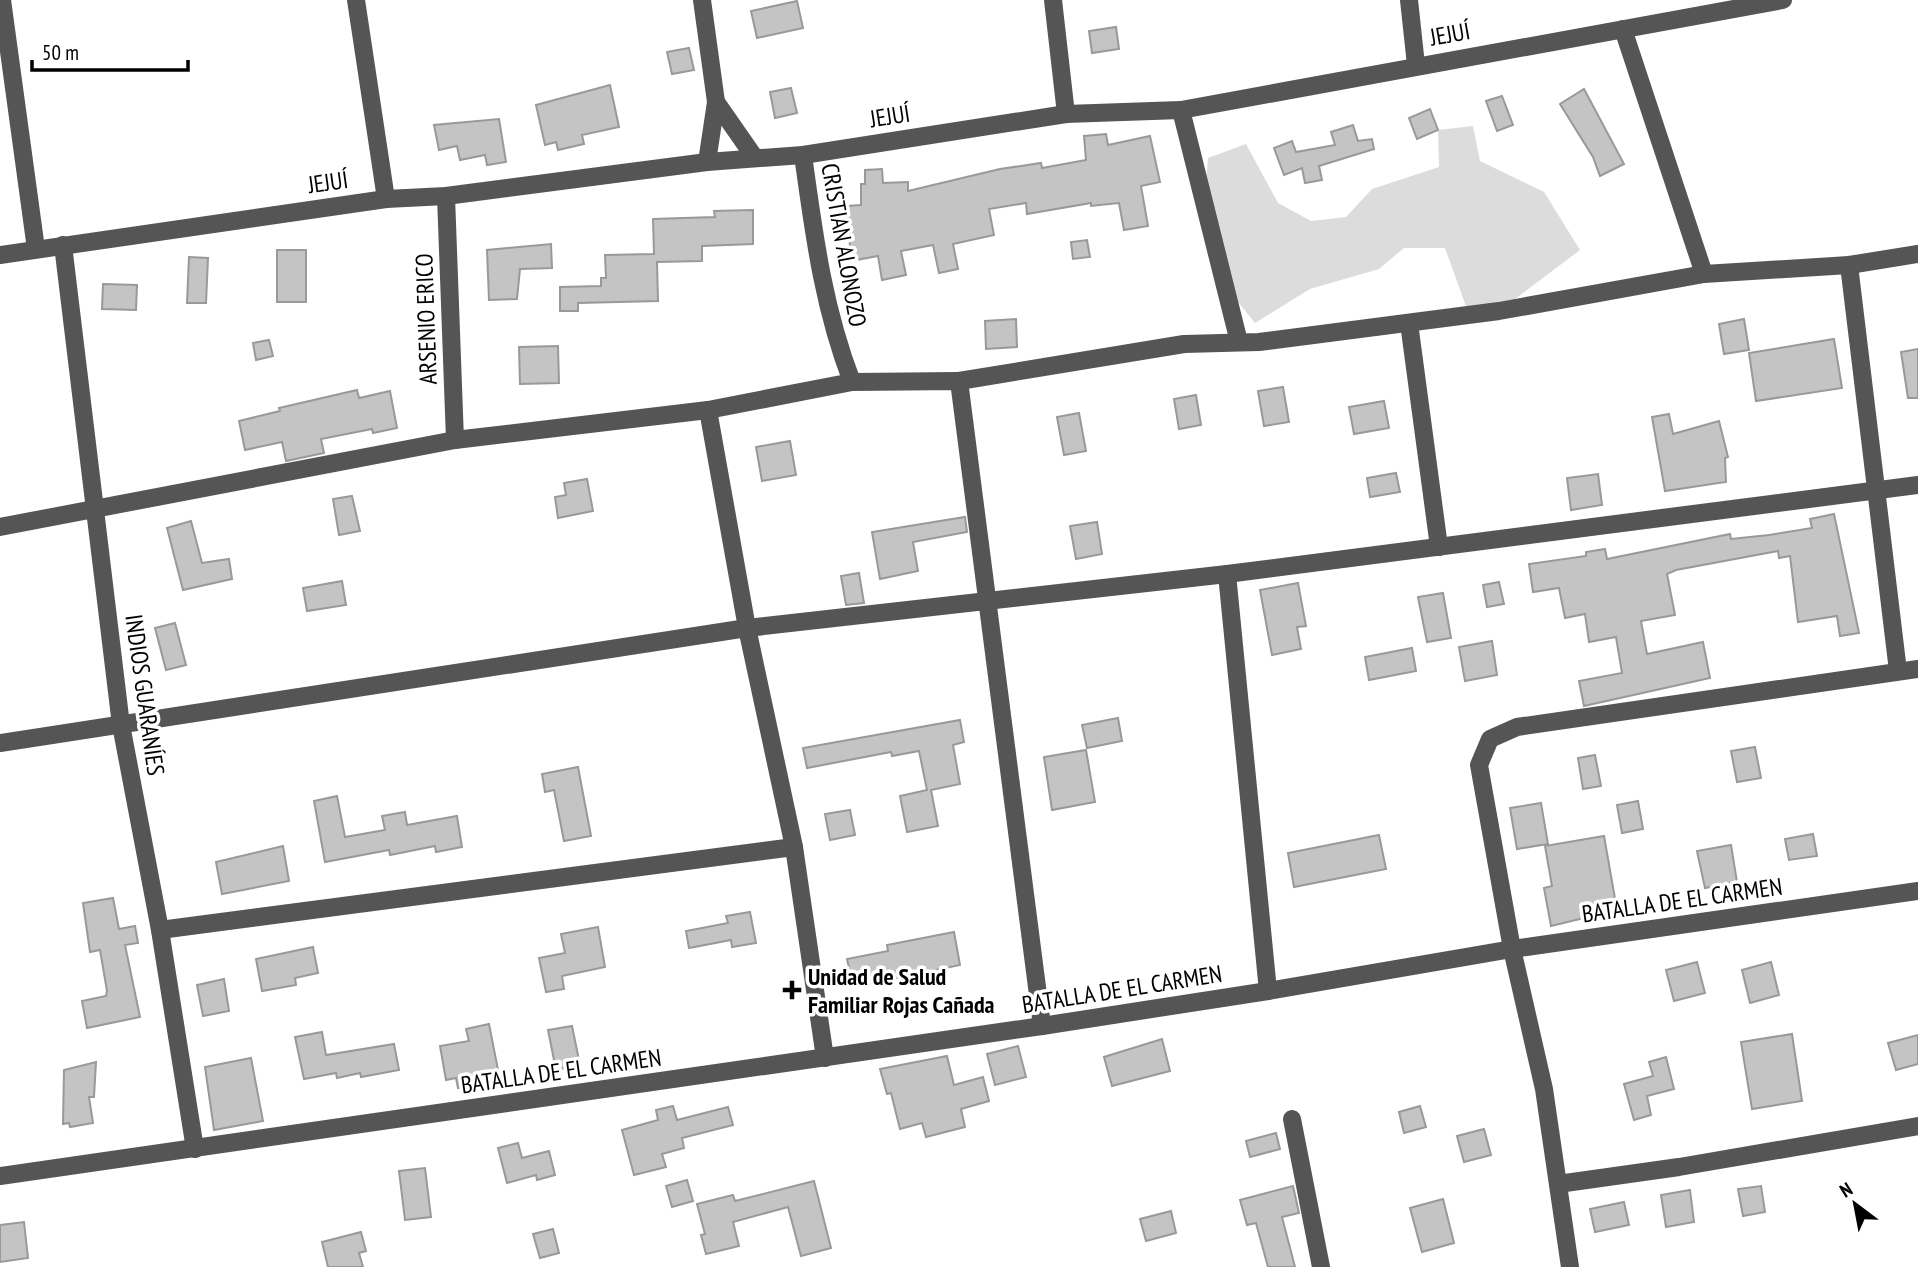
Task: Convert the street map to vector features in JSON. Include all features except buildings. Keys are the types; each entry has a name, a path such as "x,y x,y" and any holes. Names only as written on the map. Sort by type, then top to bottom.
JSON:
{"street":[{"path":"2,0 36,249"},
{"path":"356,0 386,199"},
{"path":"702,0 716,102 706,162"},
{"path":"1053,0 1066,114"},
{"path":"1409,0 1416,65"},
{"name":"JEJUÍ","path":"0,255 386,199 446,196 706,162 803,155 1066,114 1181,110 1783,0"},
{"path":"1623,29 1704,274"},
{"path":"716,102 755,158"},
{"path":"1181,110 1239,342"},
{"name":"CRISTIAN ALONOZO","path":"803,155 819,268 833,333 852,382"},
{"name":"ARSENIO ERICO","path":"446,196 455,440"},
{"name":"INDIOS GUARANÍES","path":"63,245 121,725 160,930 195,1149"},
{"path":"0,527 96,511 455,440 708,410 852,382 959,381 1184,344 1239,342 1499,311 1704,274 1849,265 1918,254"},
{"path":"1849,265 1898,671"},
{"path":"1409,323 1439,547"},
{"path":"959,381 1042,1026"},
{"path":"708,410 747,628 794,847 825,1058"},
{"path":"0,743 747,628 1227,574 1918,485"},
{"path":"1227,574 1268,991"},
{"path":"1570,1267 1544,1089 1512,949 1479,765 1490,739 1517,726 1918,669"},
{"path":"160,930 794,847"},
{"name":"BATALLA DE EL CARMEN","path":"0,1176 1042,1026 1512,949 1918,891"},
{"path":"1292,1119 1321,1267"},
{"path":"1558,1184 1679,1167 1918,1126"}],"shaded area":[{"path":"1473,126 1480,161 1544,192 1580,250 1499,311 1467,309 1445,248 1404,248 1379,269 1310,289 1255,323 1234,297 1205,196 1208,158 1246,144 1278,203 1311,221 1346,217 1372,189 1439,167 1438,130"}],"place":[{"name":"Unidad de Salud Familiar Rojas Cañada","path":"792,990"}]}
